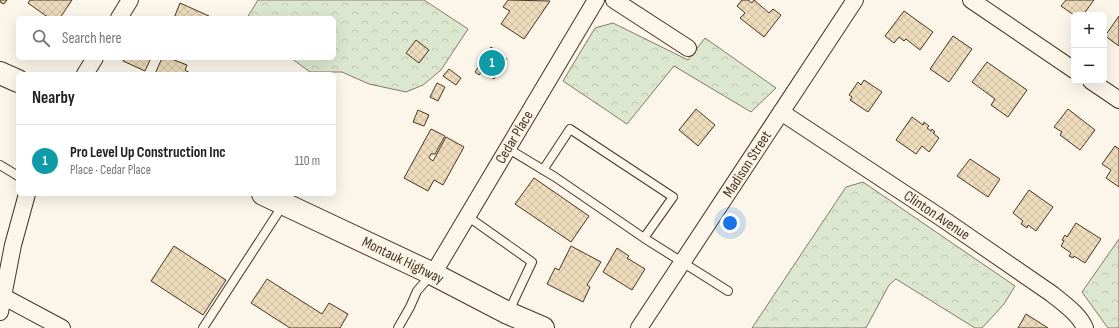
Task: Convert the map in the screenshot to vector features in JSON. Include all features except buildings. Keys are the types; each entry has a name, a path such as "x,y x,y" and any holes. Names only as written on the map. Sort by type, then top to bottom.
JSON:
{"main road":[{"path":"0,73 16,80"},
{"name":"Montauk Highway","path":"267,196 432,274 508,313 543,328"}],"street":[{"path":"120,16 130,0"},
{"name":"Cedar Place","path":"432,274 596,0"},
{"path":"614,0 688,48"},
{"name":"Madison Street","path":"640,328 855,0"},
{"path":"971,0 1071,68"},
{"path":"86,72 94,60"},
{"path":"1095,84 1119,100"},
{"name":"Clinton Avenue","path":"781,112 943,219 1052,294 1068,307 1083,323 1085,328"},
{"path":"26,196 13,245 2,305 62,328"}],"lane":[{"path":"543,170 570,129 673,197 644,238"},
{"path":"507,148 555,176 644,238 728,292"},
{"path":"0,165 16,175"},
{"path":"203,328 284,204"},
{"path":"467,216 532,262 508,313"},
{"path":"398,328 417,291 432,274"}],"green space":[{"path":"258,0 424,0 468,29 441,70 423,85 406,92 369,84 342,72 310,72 294,60 336,60 336,16 248,16"},
{"path":"613,23 688,60 705,38 776,88 751,112 674,66 627,124 563,81 595,28"},
{"path":"863,182 1015,286 1004,304 982,328 975,328 896,279 889,285 866,328 752,328 846,187"},
{"path":"1119,239 1119,328 1108,328 1082,292"}],"place":[{"name":"Pro Level Up Construction Inc","path":"492,63"}]}
